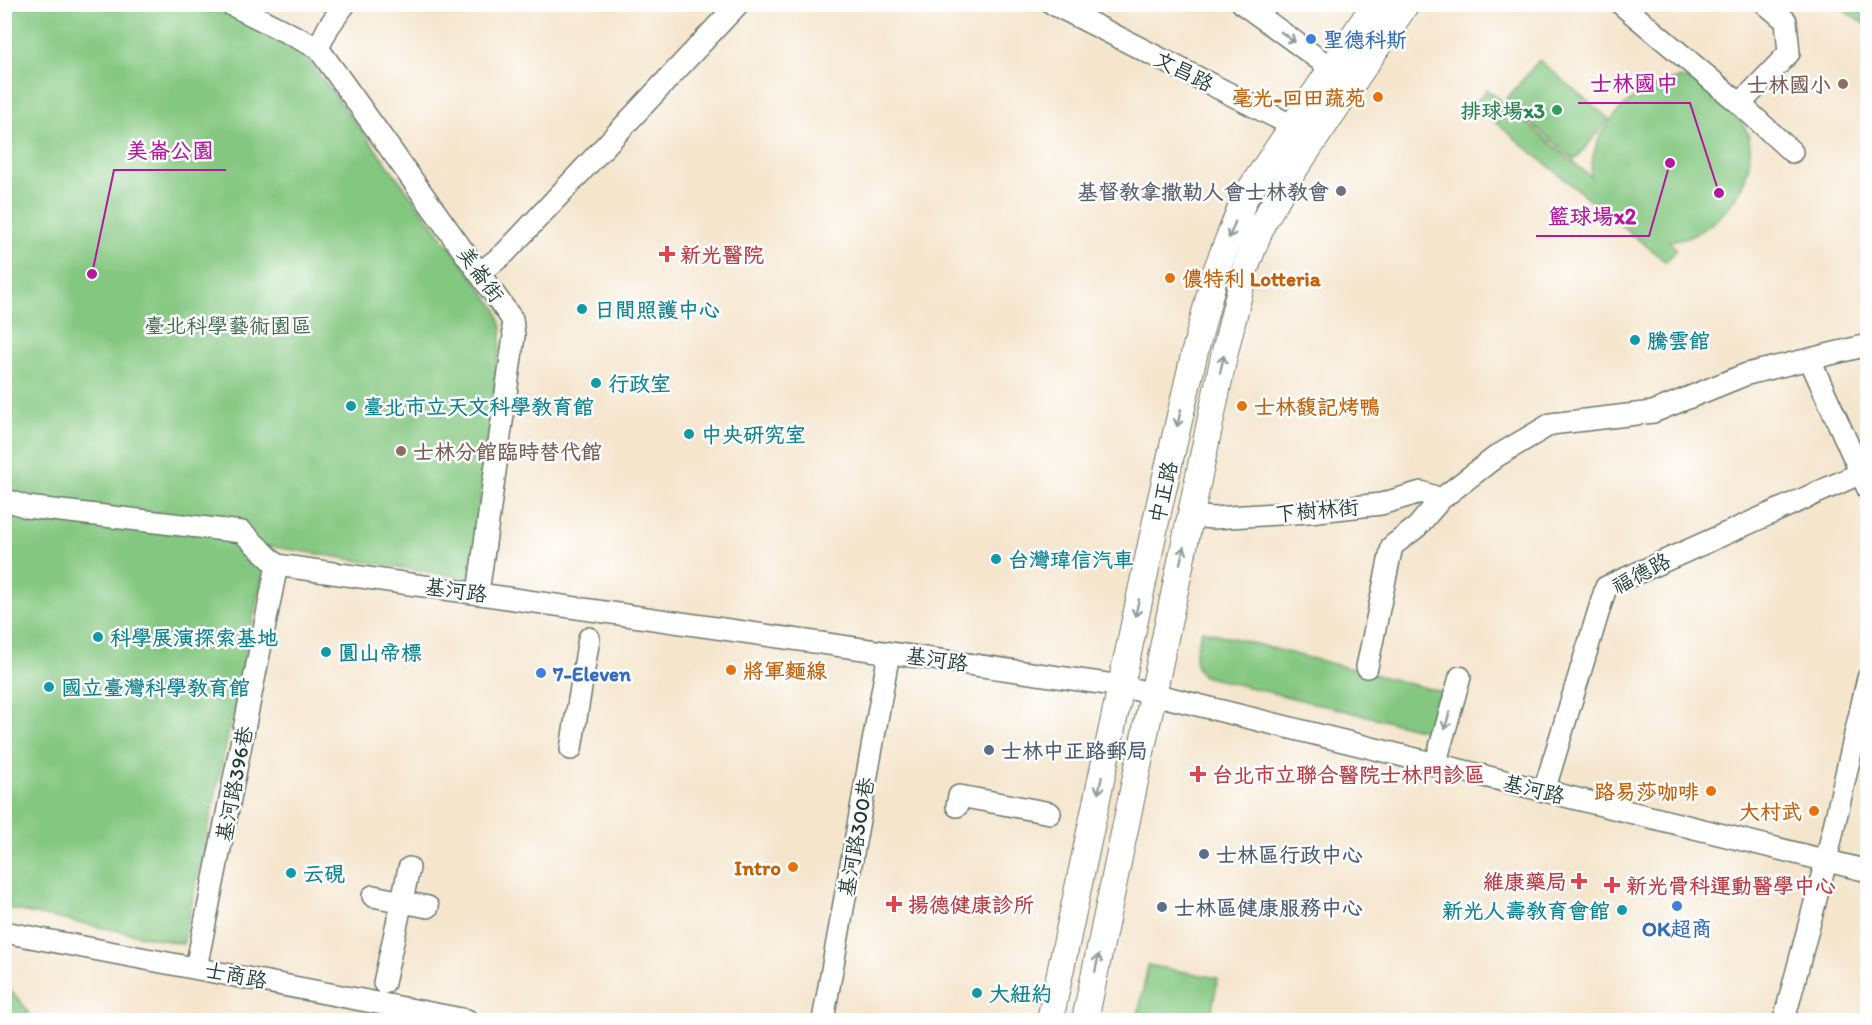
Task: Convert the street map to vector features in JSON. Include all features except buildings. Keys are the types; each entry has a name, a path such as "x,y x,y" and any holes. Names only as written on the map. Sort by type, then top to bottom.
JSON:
{"main road":[{"name":"中正路","path":"1085,1020 1245,269 1262,224 1332,69 1375,4"},
{"name":"中正路","path":"1050,1020 1195,351 1216,271 1245,197 1303,134 1406,4"}],"street":[{"path":"230,4 318,48 329,26 345,4"},
{"path":"480,273 505,253 738,4"},
{"name":"文昌路","path":"1053,4 1303,134"},
{"path":"1243,4 1332,69"},
{"path":"1622,4 1740,104 1792,152"},
{"path":"1740,104 1789,53 1786,21 1766,4"},
{"name":"美崙街","path":"318,48 512,319 514,336 478,593"},
{"path":"1367,667 1392,546 1417,527 1441,499 1497,456 1551,424 1653,412 1747,374 1868,345"},
{"path":"1810,360 1865,477"},
{"name":"福德路","path":"1544,792 1571,694 1606,587 1865,477"},
{"name":"下樹林街","path":"1191,516 1213,518 1371,506 1421,492 1441,499"},
{"path":"4,499 27,507 242,532 277,564"},
{"name":"基河路","path":"277,564 1121,686 1868,871"},
{"name":"基河路396巷","path":"196,968 277,564"},
{"path":"571,749 589,638"},
{"name":"基河路300巷","path":"823,1020 889,653"},
{"path":"1435,765 1460,677"},
{"path":"1785,1020 1826,861 1868,678"},
{"path":"957,806 959,796 1050,813"},
{"path":"384,983 409,868"},
{"path":"373,896 428,907"},
{"name":"士商路","path":"4,932 467,1020"}],"green space":[{"name":"臺北科學藝術園區","path":"4,5 209,5 300,49 496,308 502,328 470,579 269,546 183,944 5,908"},
{"path":"1835,5 1867,5 1867,26"},
{"name":"排球場x3","path":"1539,60 1609,119 1575,160 1505,101"},
{"path":"1680,78 1703,86 1738,119 1748,133 1750,156 1747,174 1729,206 1716,220 1701,230 1685,238 1668,241 1677,249 1666,262 1474,105 1487,89 1591,177 1598,142 1606,126 1618,112 1646,91"},
{"path":"1202,630 1446,693 1436,733 1203,676 1195,660"},
{"path":"1148,965 1218,978 1210,1020 1137,1020"},
{"path":"4,985 20,1000 33,1020 7,1020"}],"place":[{"name":"聖德科斯","path":"1311,39"},
{"name":"士林國小","path":"1843,84"},
{"name":"毫光-回田蔬苑","path":"1378,97"},
{"name":"排球場x3","path":"1557,110"},
{"name":"籃球場x2","path":"1670,163"},
{"name":"基督教拿撒勒人會士林教會","path":"1341,191"},
{"name":"士林國中","path":"1719,193"},
{"name":"新光醫院","path":"667,254"},
{"name":"美崙公園","path":"92,274"},
{"name":"儂特利 Lotteria","path":"1170,278"},
{"name":"日間照護中心","path":"582,309"},
{"name":"騰雲館","path":"1635,340"},
{"name":"行政室","path":"596,383"},
{"name":"臺北市立天文科學教育館","path":"351,406"},
{"name":"士林馥記烤鴨","path":"1242,406"},
{"name":"中央研究室","path":"689,434"},
{"name":"士林分館臨時替代館","path":"401,451"},
{"name":"台灣瑋信汽車","path":"996,559"},
{"name":"科學展演探索基地","path":"98,637"},
{"name":"圓山帝標","path":"326,652"},
{"name":"將軍麵線","path":"731,670"},
{"name":"7-Eleven","path":"541,673"},
{"name":"國立臺灣科學教育館","path":"49,687"},
{"name":"士林中正路郵局","path":"989,750"},
{"name":"台北市立聯合醫院士林門診區","path":"1198,774"},
{"name":"路易莎咖啡","path":"1711,791"},
{"name":"大村武","path":"1814,811"},
{"name":"士林區行政中心","path":"1204,854"},
{"name":"Intro","path":"793,867"},
{"name":"云硯","path":"291,873"},
{"name":"維康藥局","path":"1579,881"},
{"name":"新光骨科運動醫學中心","path":"1612,885"},
{"name":"揚德健康診所","path":"894,904"},
{"name":"OK超商","path":"1677,906"},
{"name":"士林區健康服務中心","path":"1162,907"},
{"name":"新光人壽教育會館","path":"1622,910"},
{"name":"大紐約","path":"977,993"}]}
